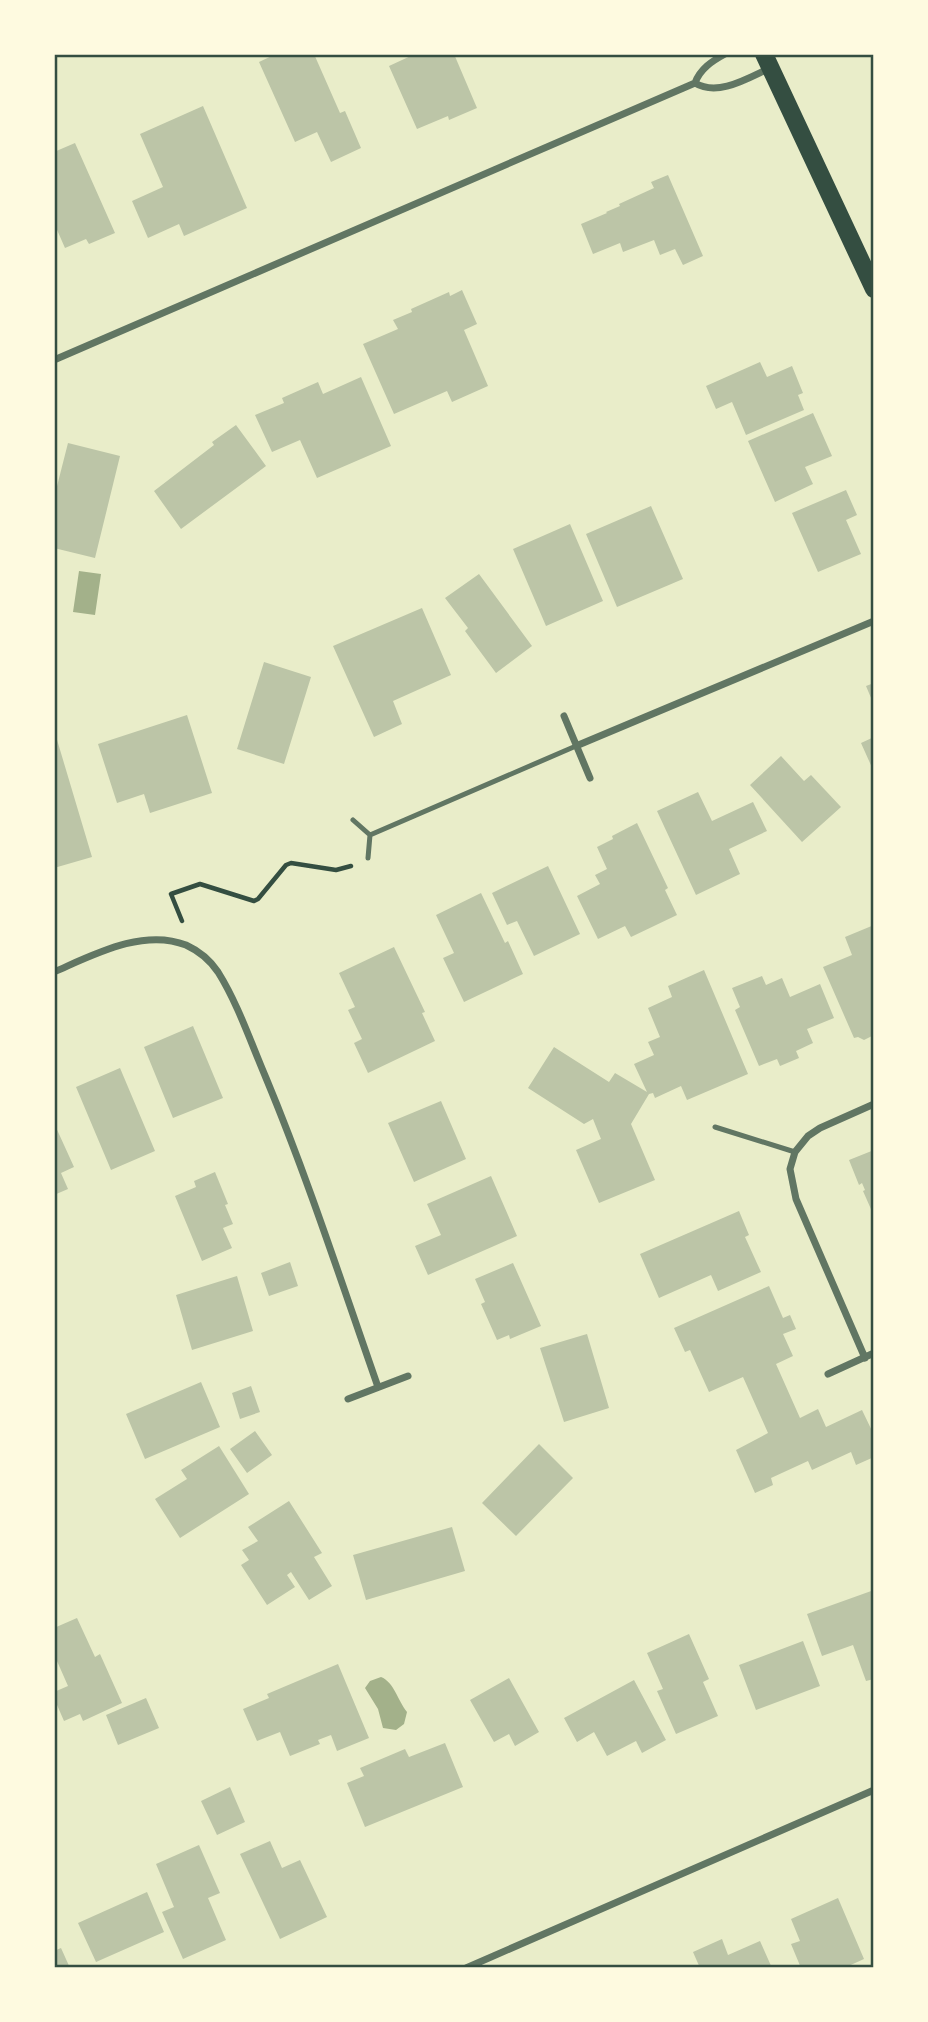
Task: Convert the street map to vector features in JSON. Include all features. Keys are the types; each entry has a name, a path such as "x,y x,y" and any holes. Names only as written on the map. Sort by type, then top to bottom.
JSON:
{"main road":[{"path":"767,61 874,289"}],"street":[{"path":"54,360 695,83 698,74 705,67 724,54"},
{"path":"695,83 702,88 712,89 736,83 767,61"},
{"path":"576,746 874,621"},
{"path":"564,716 590,778"},
{"path":"54,972 113,948 142,942 173,942 202,954 216,970 227,989 284,1122 377,1387"},
{"path":"865,1357 796,1199 790,1169 795,1152 808,1136 874,1104"},
{"path":"828,1374 874,1353"},
{"path":"348,1399 408,1376"},
{"path":"466,1968 874,1790"}],"lane":[{"path":"370,835 576,746"},
{"path":"353,820 370,835"},
{"path":"368,858 370,835"},
{"path":"715,1127 795,1152"}],"path":[{"path":"182,919 171,894 194,885 205,885 254,901 282,868 291,863 341,870"}],"shaded area":[{"path":"79,571 101,574 95,615 73,612"},
{"path":"381,1677 393,1687 407,1712 404,1724 396,1730 383,1728 378,1709 365,1688 370,1681"}],"building":[{"path":"276,54 314,54 340,113 345,111 361,148 331,162 317,132 295,142 259,62"},
{"path":"415,54 454,54 477,108 417,129 389,66"},
{"path":"203,106 247,208 184,236 179,224 148,238 132,201 163,187 140,134"},
{"path":"75,143 115,233 89,244 86,239 65,248 54,223 54,152"},
{"path":"668,175 703,256 683,265 675,249 660,255 654,240 623,252 620,243 593,254 581,224 654,188 651,182"},
{"path":"462,290 477,324 464,330 488,386 452,402 447,391 394,414 363,344 398,329 393,320 412,312 411,309 449,292 450,296"},
{"path":"760,362 767,377 792,366 803,393 798,395 804,410 746,435 732,402 716,409 706,386"},
{"path":"361,377 391,446 317,478 300,440 272,452 255,415 284,403 282,398 318,382 323,394"},
{"path":"813,413 832,456 805,467 813,484 775,502 748,441"},
{"path":"236,425 266,466 181,529 154,491"},
{"path":"68,443 120,456 95,558 54,548 54,498"},
{"path":"846,490 857,515 846,520 861,554 818,572 792,513"},
{"path":"651,506 683,579 617,607 586,534"},
{"path":"570,524 603,601 546,626 513,549"},
{"path":"479,574 532,646 496,673 465,631 468,628 445,598"},
{"path":"422,608 451,675 393,701 402,724 374,737 333,646"},
{"path":"264,662 311,677 284,764 237,749"},
{"path":"874,683 874,705 866,686"},
{"path":"187,715 212,793 150,813 144,794 117,803 98,744"},
{"path":"54,734 92,857 54,868"},
{"path":"874,737 874,772 861,743"},
{"path":"781,756 804,781 811,775 841,807 802,842 750,785"},
{"path":"698,792 712,821 753,802 767,831 729,849 740,874 696,895 657,811"},
{"path":"637,823 668,888 665,890 677,915 631,937 625,926 598,939 577,896 600,884 595,875 607,869 597,847"},
{"path":"548,866 580,934 534,956 517,921 507,925 492,893"},
{"path":"481,893 523,974 464,1002 443,958 454,953 436,915"},
{"path":"874,925 874,1035 864,1040 854,1038 823,967 852,955 845,937"},
{"path":"394,947 425,1012 422,1013 435,1041 368,1073 354,1043 362,1039 348,1010 355,1007 339,973"},
{"path":"704,970 748,1074 687,1100 681,1086 655,1098 653,1093 649,1094 631,1124 655,1180 599,1203 576,1150 601,1139 593,1119 584,1124 528,1088 554,1047 609,1082 615,1073 647,1092 634,1064 654,1055 648,1042 660,1037 648,1008 672,997 668,986"},
{"path":"762,976 766,985 782,978 790,997 820,984 834,1018 807,1029 813,1043 796,1051 799,1058 780,1066 777,1059 759,1066 735,1010 740,1007 732,988"},
{"path":"193,1026 223,1098 173,1118 144,1047"},
{"path":"120,1068 155,1151 111,1170 76,1087"},
{"path":"441,1101 466,1159 414,1182 388,1123"},
{"path":"54,1123 74,1167 61,1173 68,1189 54,1195"},
{"path":"874,1150 874,1216 862,1183 859,1185 849,1160"},
{"path":"215,1172 233,1224 223,1228 232,1248 202,1261 175,1196 196,1187 194,1181"},
{"path":"491,1176 517,1236 428,1275 415,1246 441,1235 427,1204"},
{"path":"739,1211 749,1235 745,1237 761,1272 718,1291 711,1275 659,1298 640,1254"},
{"path":"290,1262 298,1286 269,1296 261,1273"},
{"path":"513,1263 541,1326 510,1339 509,1335 497,1340 481,1304 485,1302 475,1279"},
{"path":"237,1276 253,1331 192,1350 176,1295"},
{"path":"769,1286 783,1318 790,1315 796,1329 783,1334 793,1356 776,1364 800,1418 818,1409 826,1427 862,1410 874,1435 874,1457 856,1465 851,1452 812,1470 808,1461 771,1478 773,1485 755,1493 736,1450 768,1433 743,1377 709,1392 690,1350 685,1352 674,1328"},
{"path":"587,1334 609,1408 564,1422 540,1348"},
{"path":"201,1382 220,1427 145,1459 126,1414"},
{"path":"251,1386 260,1412 240,1419 232,1393"},
{"path":"255,1431 272,1455 247,1473 230,1449"},
{"path":"539,1444 573,1478 516,1536 482,1503"},
{"path":"219,1446 249,1494 180,1538 155,1499 187,1479 181,1470"},
{"path":"289,1501 322,1553 314,1557 332,1586 309,1600 291,1572 287,1575 295,1587 267,1605 241,1565 249,1560 242,1550 258,1541 248,1527"},
{"path":"452,1527 465,1571 366,1600 353,1555"},
{"path":"874,1590 874,1679 866,1681 853,1645 822,1656 807,1614"},
{"path":"77,1618 95,1657 100,1654 122,1703 83,1721 80,1714 64,1721 54,1692 68,1686 57,1661 54,1662 54,1628"},
{"path":"689,1634 709,1679 703,1682 718,1716 676,1734 657,1691 663,1689 647,1653"},
{"path":"803,1641 820,1686 756,1710 739,1665"},
{"path":"338,1664 369,1738 337,1751 331,1735 318,1740 320,1744 290,1756 280,1732 257,1741 243,1709 269,1698 267,1694"},
{"path":"509,1678 539,1732 515,1746 509,1734 494,1742 470,1700"},
{"path":"634,1680 666,1740 642,1753 636,1741 607,1756 594,1732 577,1742 564,1718"},
{"path":"146,1698 159,1728 118,1745 106,1715"},
{"path":"445,1743 463,1787 365,1827 347,1783 364,1776 360,1768 405,1749 409,1757"},
{"path":"230,1787 245,1822 217,1835 201,1801"},
{"path":"270,1841 282,1868 300,1860 327,1917 280,1939 240,1854"},
{"path":"199,1845 220,1893 208,1898 226,1940 183,1959 162,1912 174,1907 156,1864"},
{"path":"147,1892 164,1932 96,1962 78,1923"},
{"path":"838,1898 864,1959 844,1968 801,1968 791,1944 800,1941 791,1919"},
{"path":"722,1939 728,1955 760,1941 772,1968 700,1968 693,1952"},
{"path":"61,1948 70,1968 54,1968 54,1951"}]}
